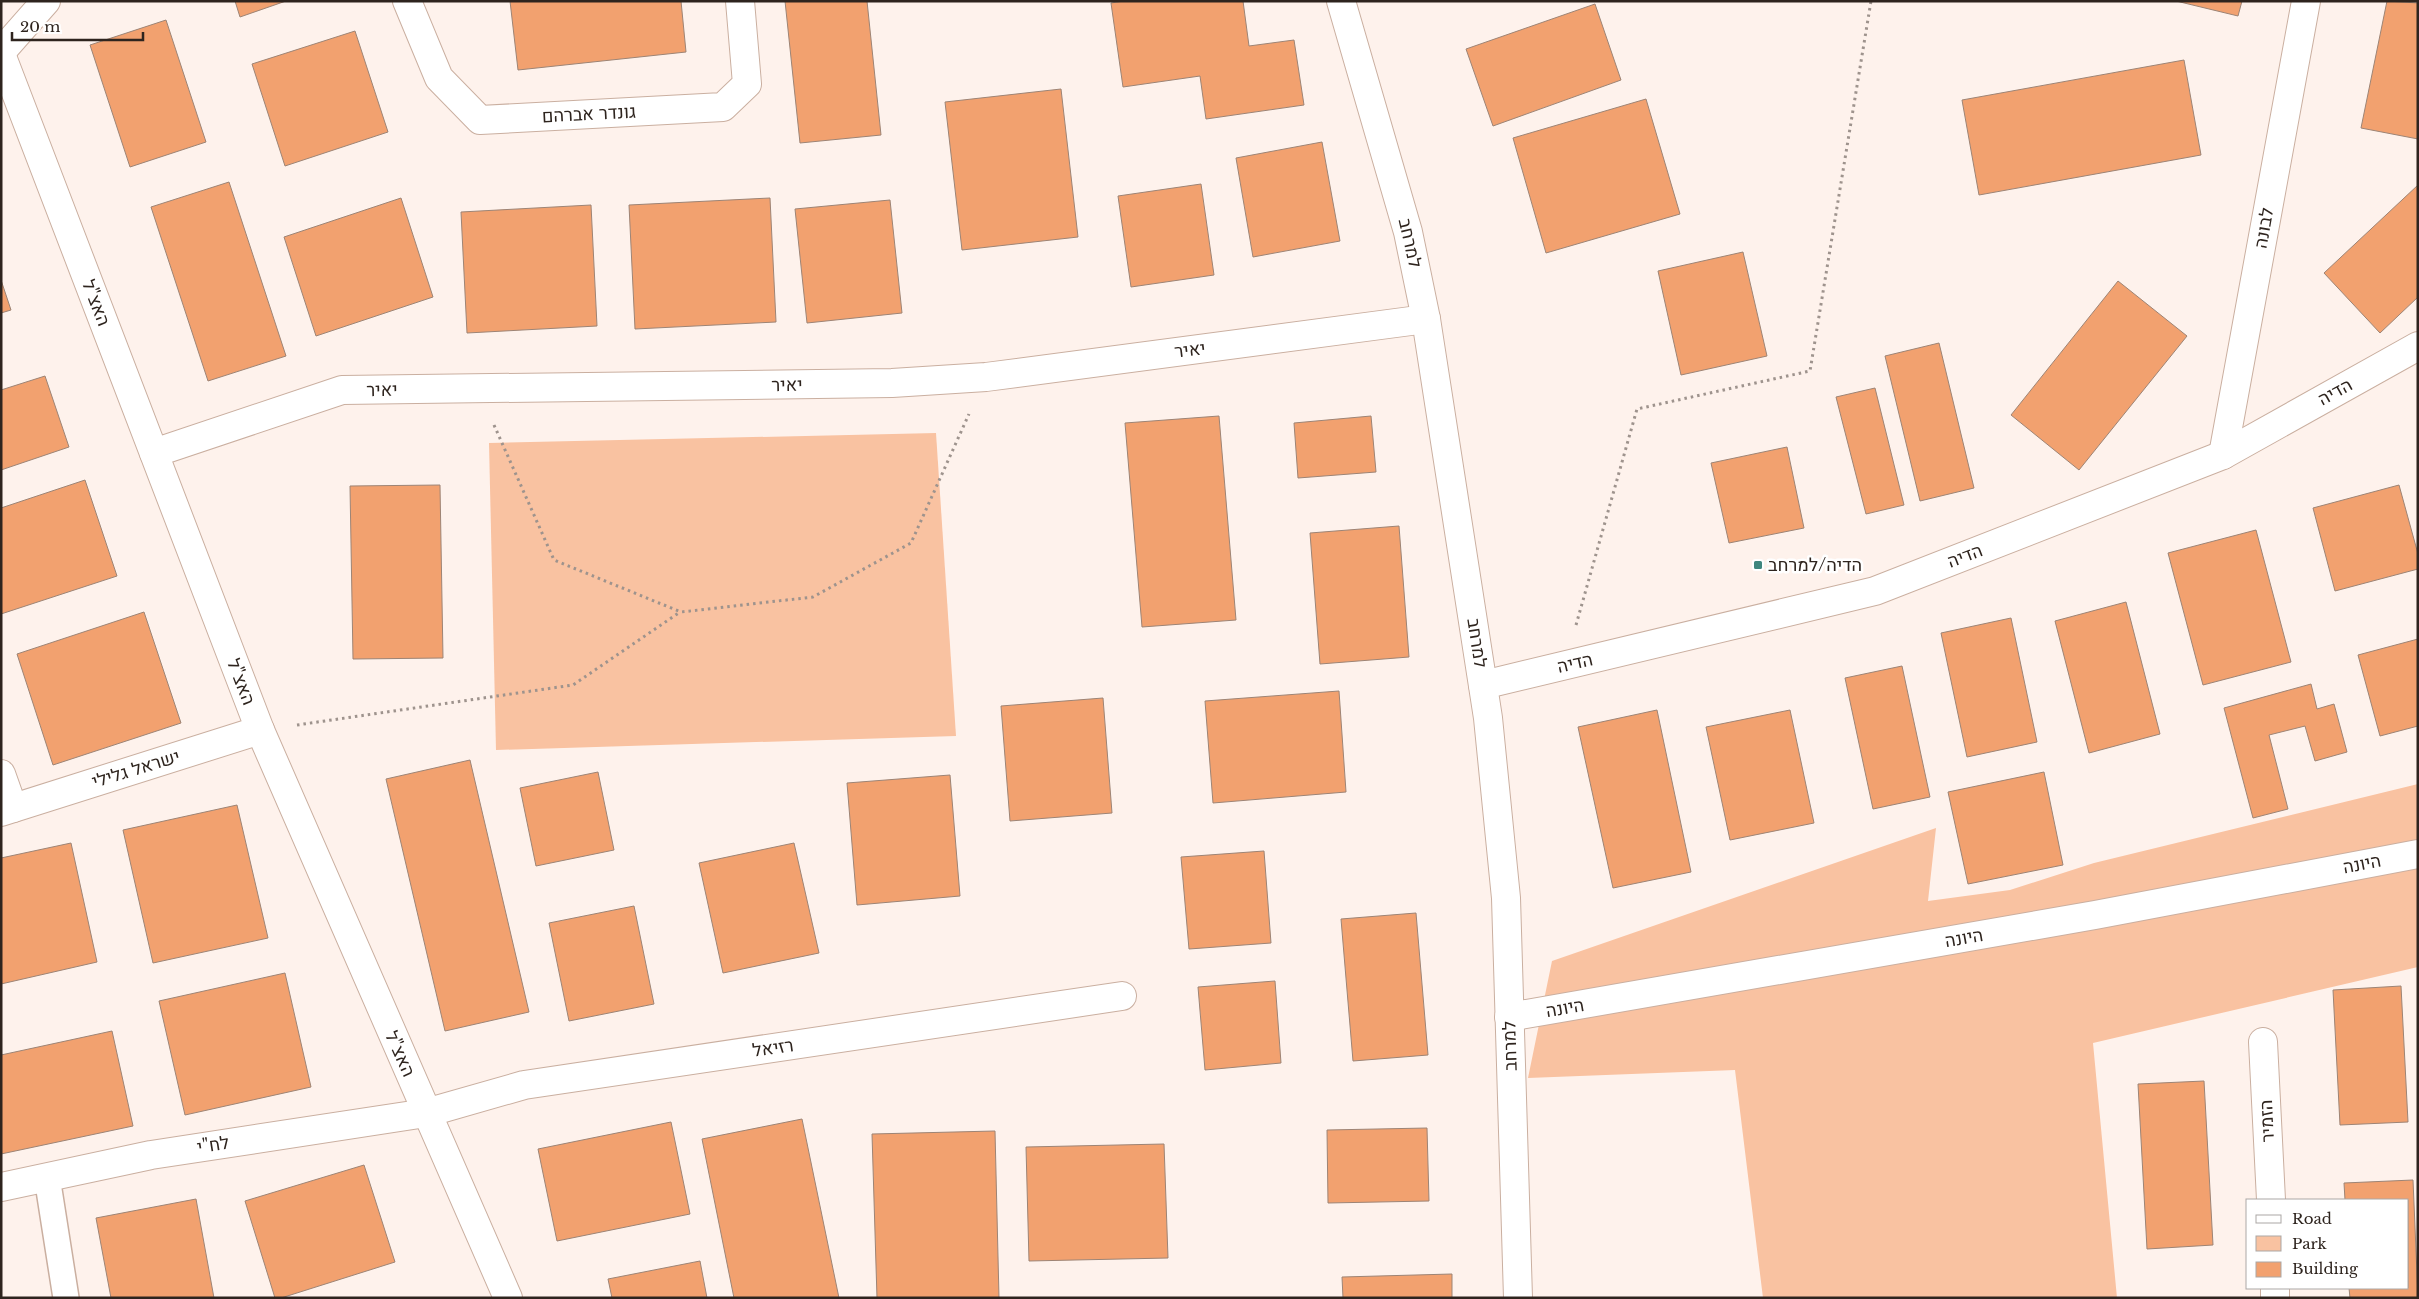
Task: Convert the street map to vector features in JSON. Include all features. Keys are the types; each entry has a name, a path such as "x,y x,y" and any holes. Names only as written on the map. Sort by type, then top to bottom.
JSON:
{"street":[{"path":"1,53 46,1"},
{"name":"גונדר אברהם","path":"407,1 439,78 480,120 723,106 747,84 740,1"},
{"name":"לבונה","path":"2223,456 2306,1"},
{"name":"למרחב","path":"1346,3 1408,232 1426,319 1483,685 1506,898 1518,1298"},
{"name":"האצ\"ל","path":"1,53 260,730 508,1298"},
{"name":"יאיר","path":"154,453 342,390 892,383 986,377 1426,319"},
{"name":"הדיה","path":"1483,685 1875,591 2223,456 2418,346"},
{"name":"ישראל גלילי","path":"1,774 7,810 260,730"},
{"name":"היונה","path":"1509,1018 2095,915 2418,854"},
{"name":"רזיאל","path":"426,1113 524,1085 1122,996"},
{"name":"הזמיר","path":"2263,1042 2271,1199"},
{"name":"לח\"י","path":"1,1187 151,1154 426,1113"}],"lane":[{"path":"47,1177 66,1298"}],"path":[{"path":"1565,665 1637,409 1810,371 1872,1"},
{"path":"260,730 574,685 681,612 813,597 911,543 986,377"},
{"path":"477,388 554,560 681,612"}],"green space":[{"path":"936,433 956,736 496,750 489,443"},
{"path":"2418,784 2418,967 2093,1043 2117,1298 1763,1298 1735,1070 1528,1078 1552,961 1936,828 1928,901 2010,890 2094,863"}],"building":[{"path":"235,1 286,1 240,17"},
{"path":"510,1 681,1 686,52 518,70"},
{"path":"785,1 867,1 881,135 800,143"},
{"path":"1124,1 1243,1 1249,46 1294,40 1304,105 1206,119 1200,76 1123,87 1111,3"},
{"path":"2176,1 2242,1 2238,16"},
{"path":"2387,1 2418,3 2418,139 2361,128"},
{"path":"1595,4 1621,80 1493,126 1466,49"},
{"path":"166,20 206,142 130,167 90,45"},
{"path":"355,31 388,132 285,166 252,64"},
{"path":"2184,60 2201,155 1979,195 1962,100"},
{"path":"1061,89 1078,237 962,250 945,102"},
{"path":"1646,99 1680,214 1546,253 1513,138"},
{"path":"1322,142 1340,241 1253,257 1236,158"},
{"path":"229,182 286,356 208,381 151,207"},
{"path":"1201,184 1214,275 1131,287 1118,196"},
{"path":"2418,185 2418,297 2380,333 2324,273"},
{"path":"401,198 433,297 316,336 284,237"},
{"path":"770,198 776,322 635,329 629,205"},
{"path":"890,200 902,313 807,323 795,209"},
{"path":"591,205 597,326 467,333 461,212"},
{"path":"1743,252 1767,356 1681,375 1658,271"},
{"path":"1,280 11,310 1,313"},
{"path":"2118,281 2187,336 2079,470 2011,415"},
{"path":"1939,343 1974,488 1920,501 1885,356"},
{"path":"45,376 69,447 1,470 1,390"},
{"path":"1875,388 1904,505 1866,514 1836,397"},
{"path":"1219,416 1236,620 1142,627 1125,423"},
{"path":"1371,416 1376,472 1298,478 1294,423"},
{"path":"1787,447 1804,528 1729,543 1711,463"},
{"path":"85,480 117,576 1,614 1,508"},
{"path":"440,485 443,658 353,659 350,486"},
{"path":"2399,485 2418,554 2418,569 2335,591 2313,508"},
{"path":"1399,526 1409,657 1320,664 1310,533"},
{"path":"2256,530 2291,662 2203,685 2168,553"},
{"path":"2126,602 2160,734 2089,753 2055,621"},
{"path":"144,612 181,723 53,765 17,654"},
{"path":"2011,618 2037,742 1967,757 1941,633"},
{"path":"2418,639 2418,726 2380,736 2358,655"},
{"path":"1902,666 1930,797 1873,809 1845,678"},
{"path":"2311,684 2317,709 2334,704 2347,752 2315,761 2305,726 2269,735 2288,809 2253,818 2224,708"},
{"path":"1339,691 1346,792 1213,803 1205,701"},
{"path":"1103,698 1112,813 1010,821 1001,706"},
{"path":"1657,710 1691,872 1613,888 1578,727"},
{"path":"1790,710 1814,823 1730,840 1706,727"},
{"path":"470,760 529,1012 445,1031 386,779"},
{"path":"598,772 614,850 536,866 520,788"},
{"path":"2044,772 2063,865 1968,884 1948,792"},
{"path":"950,775 960,896 857,905 847,783"},
{"path":"237,805 268,938 153,963 123,830"},
{"path":"71,843 97,962 1,984 1,858"},
{"path":"794,843 819,953 723,973 699,863"},
{"path":"1264,851 1271,943 1189,949 1181,857"},
{"path":"634,906 654,1004 569,1021 549,923"},
{"path":"1416,913 1428,1055 1353,1061 1341,919"},
{"path":"285,973 311,1087 185,1115 159,1001"},
{"path":"1275,981 1281,1063 1205,1070 1198,987"},
{"path":"2401,986 2408,1122 2340,1125 2333,990"},
{"path":"112,1031 133,1126 1,1154 1,1055"},
{"path":"2204,1081 2213,1245 2147,1249 2138,1084"},
{"path":"802,1119 839,1298 734,1298 702,1139"},
{"path":"671,1122 690,1214 557,1241 538,1149"},
{"path":"1427,1128 1429,1201 1328,1203 1327,1130"},
{"path":"995,1131 999,1298 877,1298 872,1134"},
{"path":"1164,1144 1168,1258 1029,1261 1026,1147"},
{"path":"364,1165 395,1262 281,1298 275,1298 245,1201"},
{"path":"2413,1180 2418,1298 2350,1298 2349,1289 2409,1289 2409,1199 2345,1199 2344,1183"},
{"path":"196,1199 214,1298 111,1298 96,1218"},
{"path":"700,1261 707,1298 612,1298 608,1279"},
{"path":"1452,1274 1452,1298 1343,1298 1342,1277"}],"place":[{"name":"הדיה/למרחב","path":"1758,565"}]}
